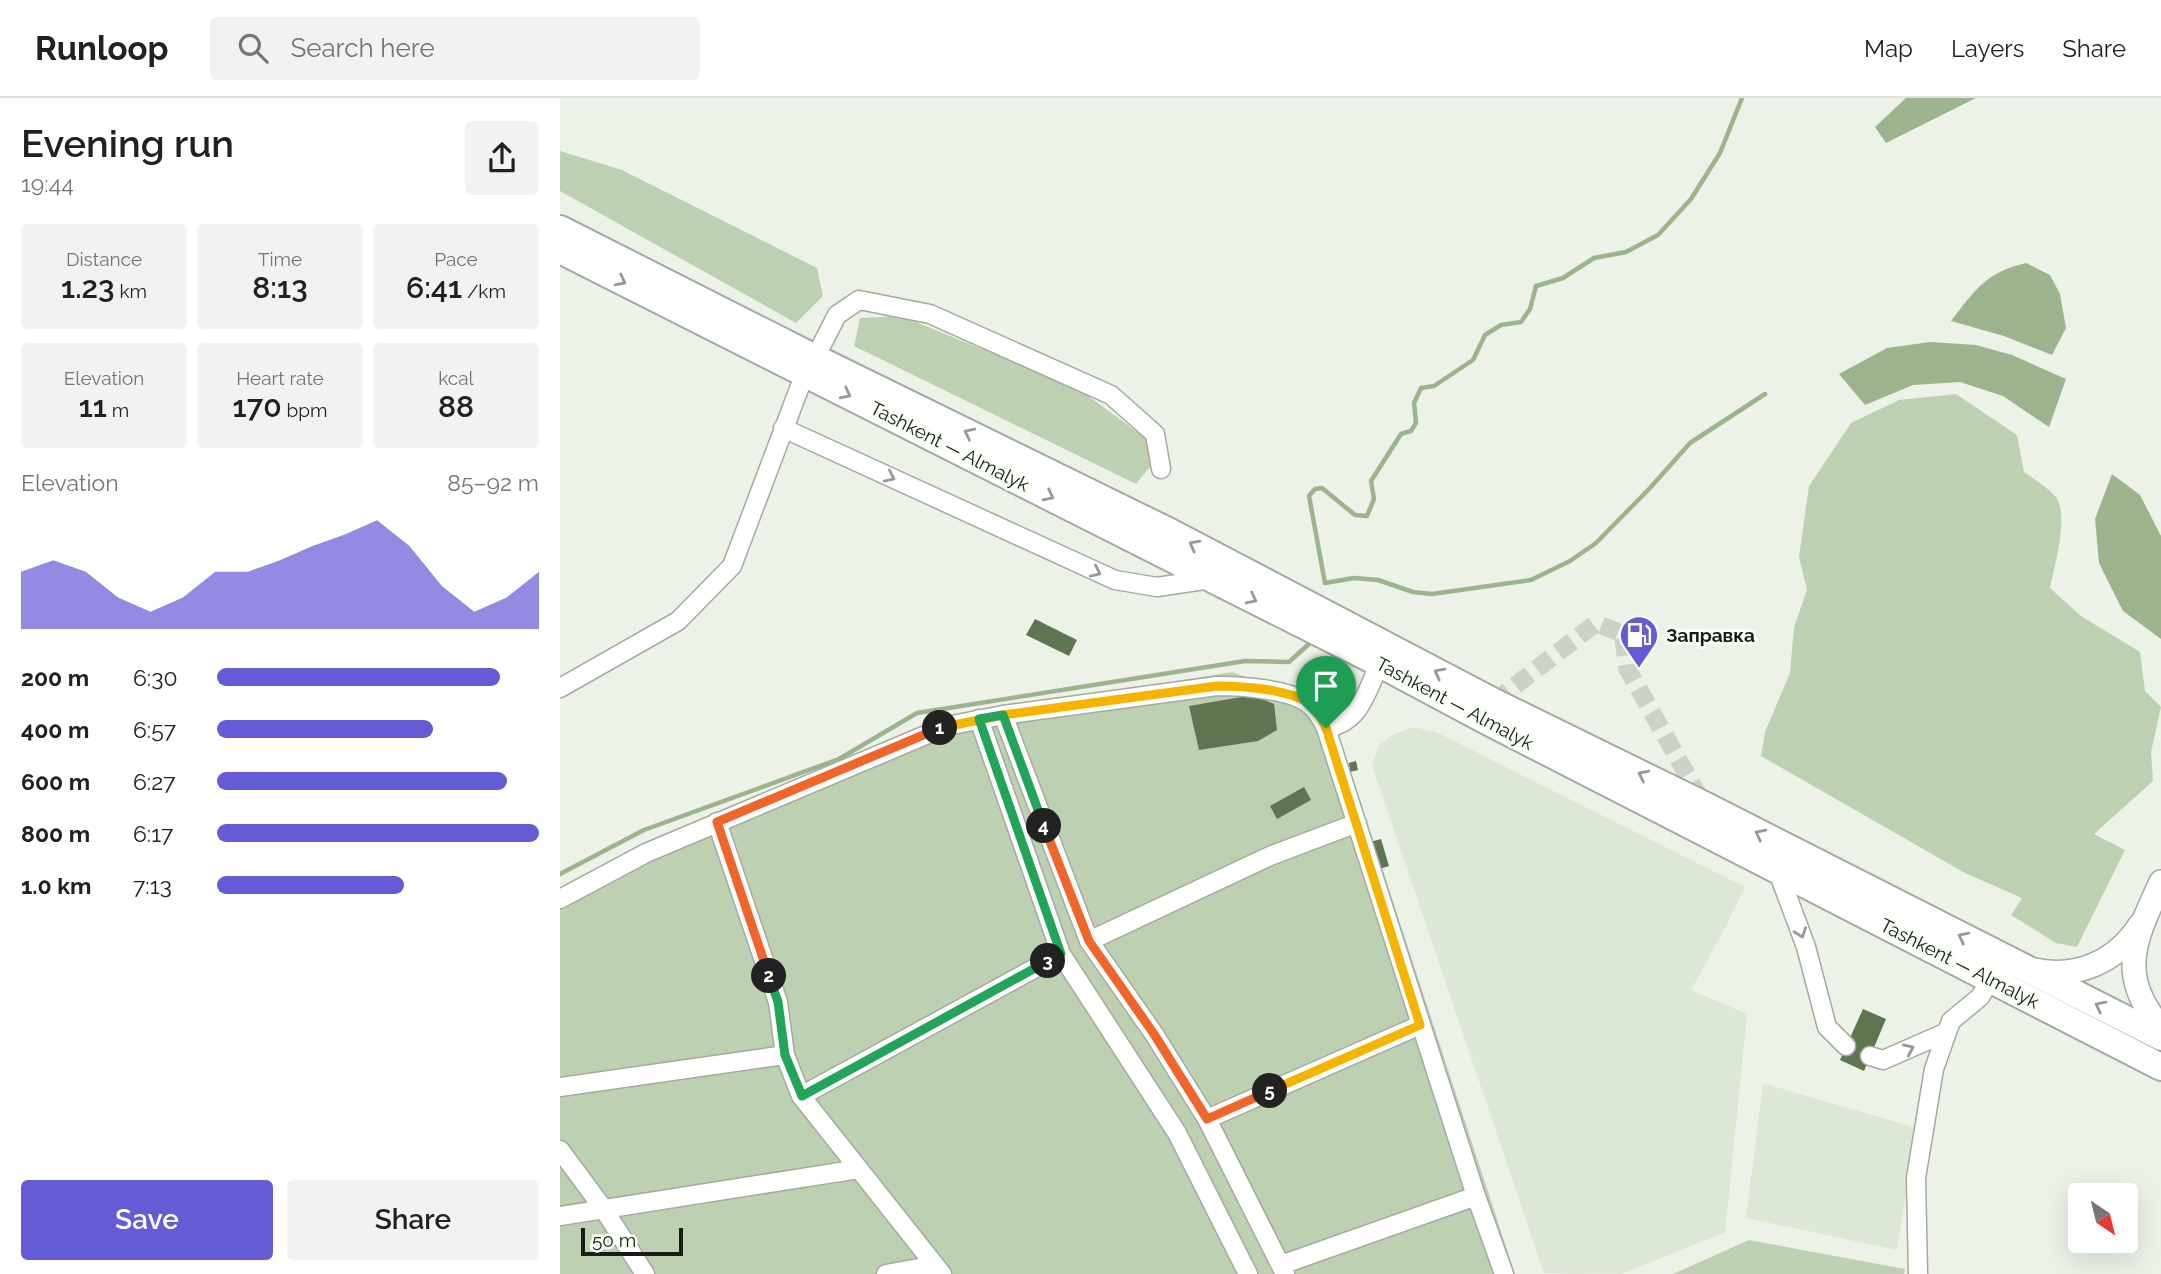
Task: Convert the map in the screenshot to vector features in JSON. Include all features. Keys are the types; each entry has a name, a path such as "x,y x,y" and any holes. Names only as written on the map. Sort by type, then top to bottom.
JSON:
{"highway":[{"name":"Tashkent — Almalyk","path":"560,229 810,366 1213,579 2161,1067"},
{"name":"Tashkent — Almalyk","path":"560,250 1170,531 1494,702 1704,805 2161,1037"}],"main road":[{"path":"2161,882 2145,917 2136,951 2134,977 2143,1003 2161,1028"},
{"path":"2024,968 2060,973 2094,966 2124,946 2145,917"}],"street":[{"path":"560,688 678,621 732,566 783,428 810,366 837,315 859,300 930,314 1111,395 1155,434 1161,469"},
{"path":"783,428 1115,580 1157,587 1213,579"},
{"path":"1326,728 1354,717 1380,663"},
{"path":"560,899 646,853 947,726 1003,715 1217,686 1252,686 1308,702 1326,728 1420,1025 1504,1274"},
{"path":"1003,715 1089,941 1154,1034 1207,1119 1283,1269 1476,1196"},
{"path":"979,719 1061,954 1177,1133 1248,1274"},
{"path":"717,822 778,1002 785,1055 802,1096 939,1270"},
{"path":"1089,941 1270,856 1357,823"},
{"path":"1777,869 1805,947 1827,1027 1846,1046"},
{"path":"802,1096 1061,954"},
{"path":"1918,1274 1916,1178 1934,1069 1951,1021 1980,997 1991,979"},
{"path":"1207,1119 1420,1025"},
{"path":"1870,1056 1883,1060 1947,1032"},
{"path":"560,1087 785,1055"},
{"path":"560,1150 603,1208 645,1274"},
{"path":"560,1216 859,1169"},
{"path":"886,1274 939,1270"}],"shaded area":[{"path":"1906,98 1976,98 1886,143 1875,127"},
{"path":"560,151 622,170 817,268 823,296 796,323 560,191"},
{"path":"2026,263 2050,275 2060,294 2066,328 2052,355 2004,336 1951,321 1991,277"},
{"path":"901,316 1077,388 1147,439 1153,463 1136,484 854,346 860,318"},
{"path":"1930,342 1976,345 2012,355 2066,379 2049,427 2003,396 1960,382 1913,385 1865,405 1839,374 1887,348"},
{"path":"1956,394 2017,435 2024,472 2052,493 2059,504 2060,541 2050,588 2081,616 2140,652 2145,691 2161,707 2151,752 2153,781 2094,834 2125,850 2077,947 2056,943 2011,915 2022,898 1965,873 1761,756 1765,732 1790,673 1794,627 1807,590 1799,557 1809,486 1851,423 1899,400"},
{"path":"2112,474 2140,495 2161,536 2161,639 2123,611 2099,563 2095,519"},
{"path":"1232,672 1295,694 1332,715 1515,1274 560,1274 560,889 956,717"},
{"path":"1414,727 1438,733 1745,887 1691,990 1747,1014 1725,1232 1622,1274 1544,1273 1372,765 1379,745 1394,734"},
{"path":"1763,1083 1916,1128 1897,1250 1746,1218"},
{"path":"1749,1240 1905,1270 1904,1274 1673,1274"}],"building":[{"path":"1035,619 1077,640 1069,656 1026,635"},
{"path":"1253,695 1274,704 1277,730 1258,741 1199,750 1189,706"},
{"path":"1356,761 1358,770 1350,772 1349,763"},
{"path":"1304,787 1311,800 1277,819 1270,806"},
{"path":"1381,839 1389,866 1379,869 1370,842"},
{"path":"1863,1009 1886,1019 1864,1071 1840,1060"}],"waterway":[{"path":"1742,98 1720,153 1691,199 1658,235 1626,252 1594,258 1563,278 1536,286 1530,309 1521,322 1501,325 1485,335 1473,360 1434,386 1421,388 1414,403 1416,423 1411,431 1401,434 1371,481 1374,499 1367,516 1355,515 1322,488 1315,489 1309,496 1325,583 1354,578 1378,580 1413,592 1432,594 1531,580 1570,561 1596,543 1690,443 1765,394"},
{"path":"560,874 644,830 839,759 917,713 1245,661 1289,662 1310,643"}],"tunnel":[{"path":"1494,702 1596,623 1623,634 1627,668 1704,805"}],"place":[{"name":"Заправка","path":"1639,669"}],"route":[{"path":"1326,728 1308,702 1252,686 1217,686 1003,715 979,719 947,726 717,822 778,1002 785,1055 802,1096 1061,954 979,719 1003,715 1089,941 1154,1034 1207,1119 1420,1025 1326,728"}]}
